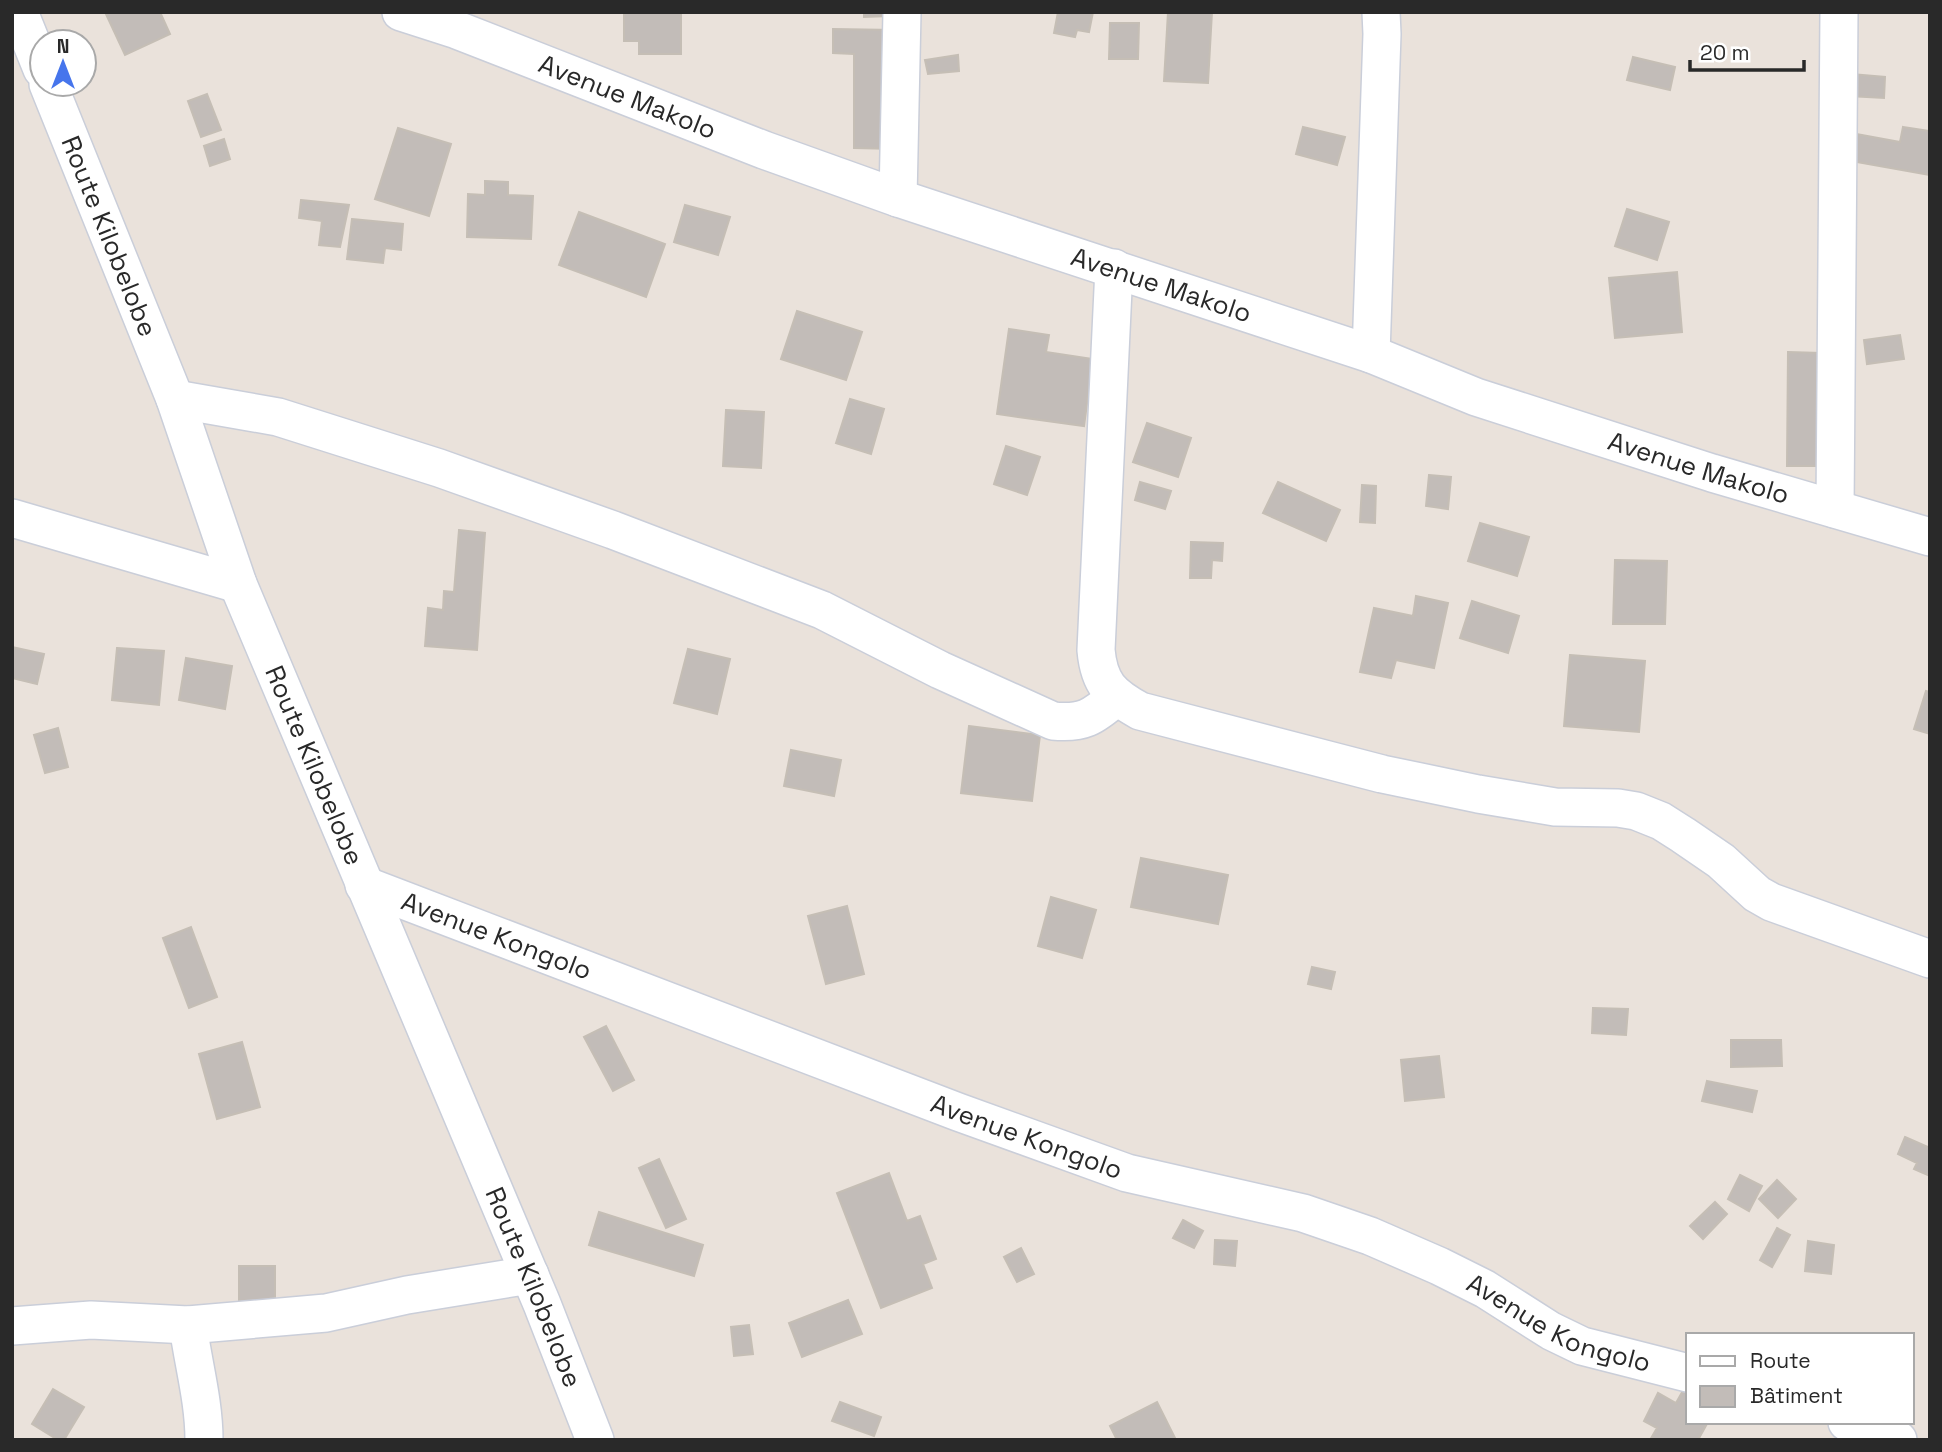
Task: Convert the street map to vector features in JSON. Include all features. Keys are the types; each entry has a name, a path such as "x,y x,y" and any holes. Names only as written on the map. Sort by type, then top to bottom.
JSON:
{"street":[{"path":"19,12 28,34"},
{"name":"Avenue Makolo","path":"401,12 457,21 764,150 898,198 1371,354 1476,397 1712,474 1930,537"},
{"path":"898,198 902,12"},
{"path":"1371,354 1381,12"},
{"path":"1835,509 1839,12"},
{"name":"Route Kilobelobe","path":"54,98 175,399 238,584 530,1275 595,1440"},
{"path":"1114,268 1096,650 1097,670 1115,698 1140,711 1382,774 1555,807 1618,808 1636,811 1661,821 1684,835 1771,902 1930,958"},
{"path":"175,399 278,417 439,468 613,530 822,610 940,670 1053,721 1074,723 1095,716 1115,698"},
{"path":"12,518 238,584"},
{"name":"Avenue Kongolo","path":"364,885 958,1112 1127,1173 1303,1213 1370,1236 1485,1289 1550,1331 1582,1346 1686,1372"},
{"path":"12,1326 91,1320 188,1325 326,1313 407,1295 530,1275"},
{"path":"188,1325 194,1372 204,1413 204,1440"},
{"path":"1853,1424 1898,1440"}],"building":[{"path":"105,12 160,12 170,34 125,55"},
{"path":"624,12 681,12 681,54 639,54 639,41 624,41"},
{"path":"864,12 890,12 890,16 864,17"},
{"path":"1058,12 1093,12 1089,32 1077,30 1075,37 1054,33"},
{"path":"1168,12 1212,12 1208,83 1164,81"},
{"path":"1110,23 1139,23 1138,59 1109,59"},
{"path":"833,29 895,30 895,149 854,148 854,54 833,53"},
{"path":"958,55 959,71 928,74 925,60"},
{"path":"1633,57 1675,67 1670,90 1627,80"},
{"path":"1851,74 1885,77 1884,98 1849,96"},
{"path":"207,94 221,130 201,137 188,101"},
{"path":"1303,127 1345,137 1337,165 1296,154"},
{"path":"1903,127 1930,131 1930,175 1851,161 1856,134 1900,142"},
{"path":"398,128 451,144 429,216 375,199"},
{"path":"224,139 230,159 210,166 204,146"},
{"path":"485,181 508,182 508,195 533,196 531,239 467,237 468,194 485,195"},
{"path":"301,200 349,205 340,247 319,245 322,221 299,218"},
{"path":"685,205 730,217 718,255 674,242"},
{"path":"1627,209 1669,222 1657,260 1615,246"},
{"path":"579,212 665,244 646,297 559,265"},
{"path":"352,219 403,224 401,250 385,248 383,263 347,259"},
{"path":"1677,272 1682,332 1615,338 1609,278"},
{"path":"797,311 862,332 846,380 781,359"},
{"path":"1009,329 1049,335 1046,352 1093,359 1084,426 997,414"},
{"path":"1900,335 1904,359 1867,364 1864,340"},
{"path":"1788,352 1821,353 1820,466 1787,466"},
{"path":"850,399 884,409 871,454 836,443"},
{"path":"726,410 764,412 761,468 723,466"},
{"path":"1147,423 1191,438 1178,477 1133,462"},
{"path":"1006,446 1040,457 1027,495 994,484"},
{"path":"1429,475 1451,477 1448,509 1426,506"},
{"path":"1140,482 1171,491 1165,509 1135,500"},
{"path":"1278,482 1340,510 1326,541 1263,513"},
{"path":"1362,485 1376,486 1375,523 1360,522"},
{"path":"1480,523 1529,537 1517,576 1468,561"},
{"path":"459,530 485,533 477,650 425,646 428,608 443,610 444,591 454,592"},
{"path":"1191,542 1223,543 1222,561 1212,560 1211,578 1190,578"},
{"path":"1615,560 1667,561 1665,624 1613,624"},
{"path":"1416,596 1448,603 1434,668 1396,660 1391,678 1360,672 1374,608 1413,616"},
{"path":"1472,601 1519,616 1508,653 1460,638"},
{"path":"12,647 44,654 37,684 12,678"},
{"path":"117,648 164,651 159,705 112,700"},
{"path":"688,649 730,659 717,714 674,703"},
{"path":"1570,655 1645,661 1639,732 1564,726"},
{"path":"186,658 232,666 225,709 179,700"},
{"path":"1926,691 1930,692 1930,734 1914,729"},
{"path":"969,726 1040,735 1032,801 961,793"},
{"path":"58,728 68,767 45,773 34,735"},
{"path":"791,750 841,760 834,796 784,786"},
{"path":"1141,858 1228,875 1218,924 1131,907"},
{"path":"1051,897 1096,910 1082,958 1038,946"},
{"path":"847,906 864,974 826,984 808,916"},
{"path":"191,927 217,997 189,1008 163,938"},
{"path":"1312,967 1335,972 1331,989 1308,984"},
{"path":"1593,1008 1628,1009 1626,1035 1592,1033"},
{"path":"606,1026 634,1080 613,1091 584,1037"},
{"path":"1731,1040 1781,1040 1782,1066 1731,1067"},
{"path":"242,1042 260,1107 217,1119 199,1054"},
{"path":"1439,1056 1444,1097 1405,1101 1401,1060"},
{"path":"1707,1081 1757,1091 1752,1112 1702,1101"},
{"path":"1905,1137 1930,1148 1930,1176 1914,1169 1917,1163 1898,1154"},
{"path":"659,1159 686,1219 666,1228 639,1168"},
{"path":"889,1173 907,1221 920,1216 936,1259 923,1264 932,1288 881,1308 837,1193"},
{"path":"1740,1175 1762,1186 1749,1211 1728,1199"},
{"path":"1777,1180 1796,1199 1778,1218 1759,1199"},
{"path":"1715,1202 1727,1214 1703,1239 1690,1226"},
{"path":"599,1212 703,1245 694,1276 589,1245"},
{"path":"1183,1220 1203,1231 1194,1248 1173,1238"},
{"path":"1777,1228 1790,1235 1772,1267 1760,1260"},
{"path":"1215,1240 1237,1241 1235,1266 1214,1264"},
{"path":"1808,1241 1834,1245 1831,1274 1805,1271"},
{"path":"1021,1248 1034,1274 1017,1282 1004,1257"},
{"path":"239,1266 275,1266 275,1309 239,1309"},
{"path":"848,1300 862,1334 802,1357 789,1323"},
{"path":"749,1325 753,1354 734,1356 731,1327"},
{"path":"1686,1387 1686,1424 1707,1424 1698,1440 1650,1440 1657,1428 1644,1421 1658,1393 1676,1403"},
{"path":"53,1389 84,1407 64,1440 58,1440 32,1424"},
{"path":"840,1402 881,1417 874,1436 832,1421"},
{"path":"1157,1402 1176,1440 1117,1440 1110,1426"}]}
